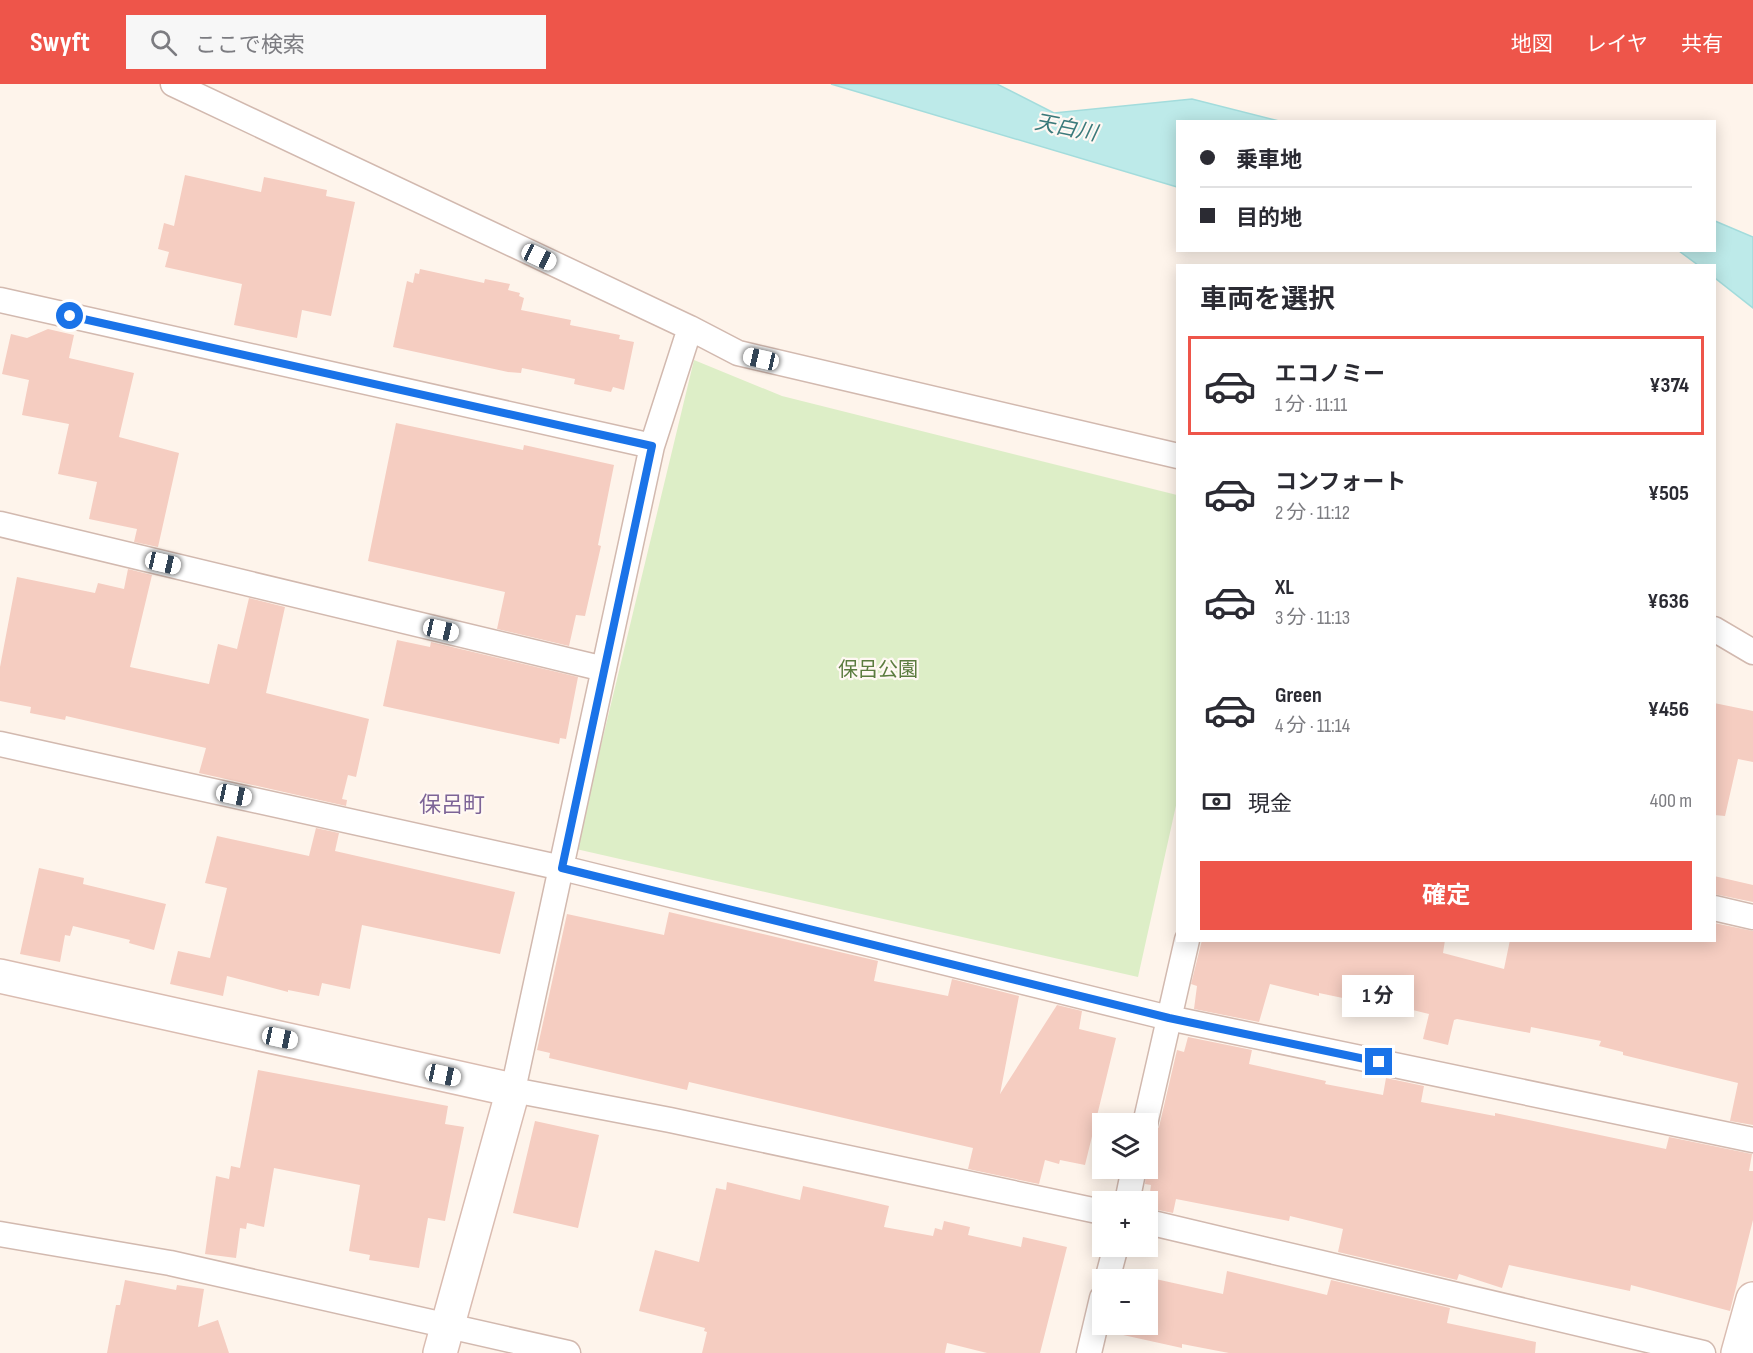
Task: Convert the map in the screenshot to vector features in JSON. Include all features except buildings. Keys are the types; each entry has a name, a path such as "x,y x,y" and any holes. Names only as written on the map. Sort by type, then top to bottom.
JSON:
{"street":[{"path":"173,84 690,328 738,353 1176,456"},
{"path":"0,300 652,446"},
{"path":"443,1339 513,1090 652,446 690,328"},
{"path":"0,524 604,669"},
{"path":"1716,630 1753,652"},
{"path":"0,744 562,868 1169,1018 1753,1140"},
{"path":"1716,908 1753,917"},
{"path":"1147,1113 1187,942"},
{"path":"0,976 513,1090 682,1123 1092,1210"},
{"path":"1158,1224 1703,1353"},
{"path":"0,1234 170,1263 443,1339 568,1353"},
{"path":"1738,1353 1753,1299"},
{"path":"1089,1353 1093,1335"}],"green space":[{"name":"保呂公園","path":"694,360 782,396 1176,495 1176,806 1138,977 576,849"}],"water":[{"name":"天白川","path":"831,84 997,84 1054,113 1192,99 1275,120 1176,120 1176,187"},
{"path":"1716,221 1753,237 1753,308 1716,279 1716,264 1697,264 1680,252 1716,252"}],"district":[{"name":"保呂町","path":"452,805"}],"route":[{"path":"70,316 652,446 562,868 1169,1018 1379,1062"}]}
